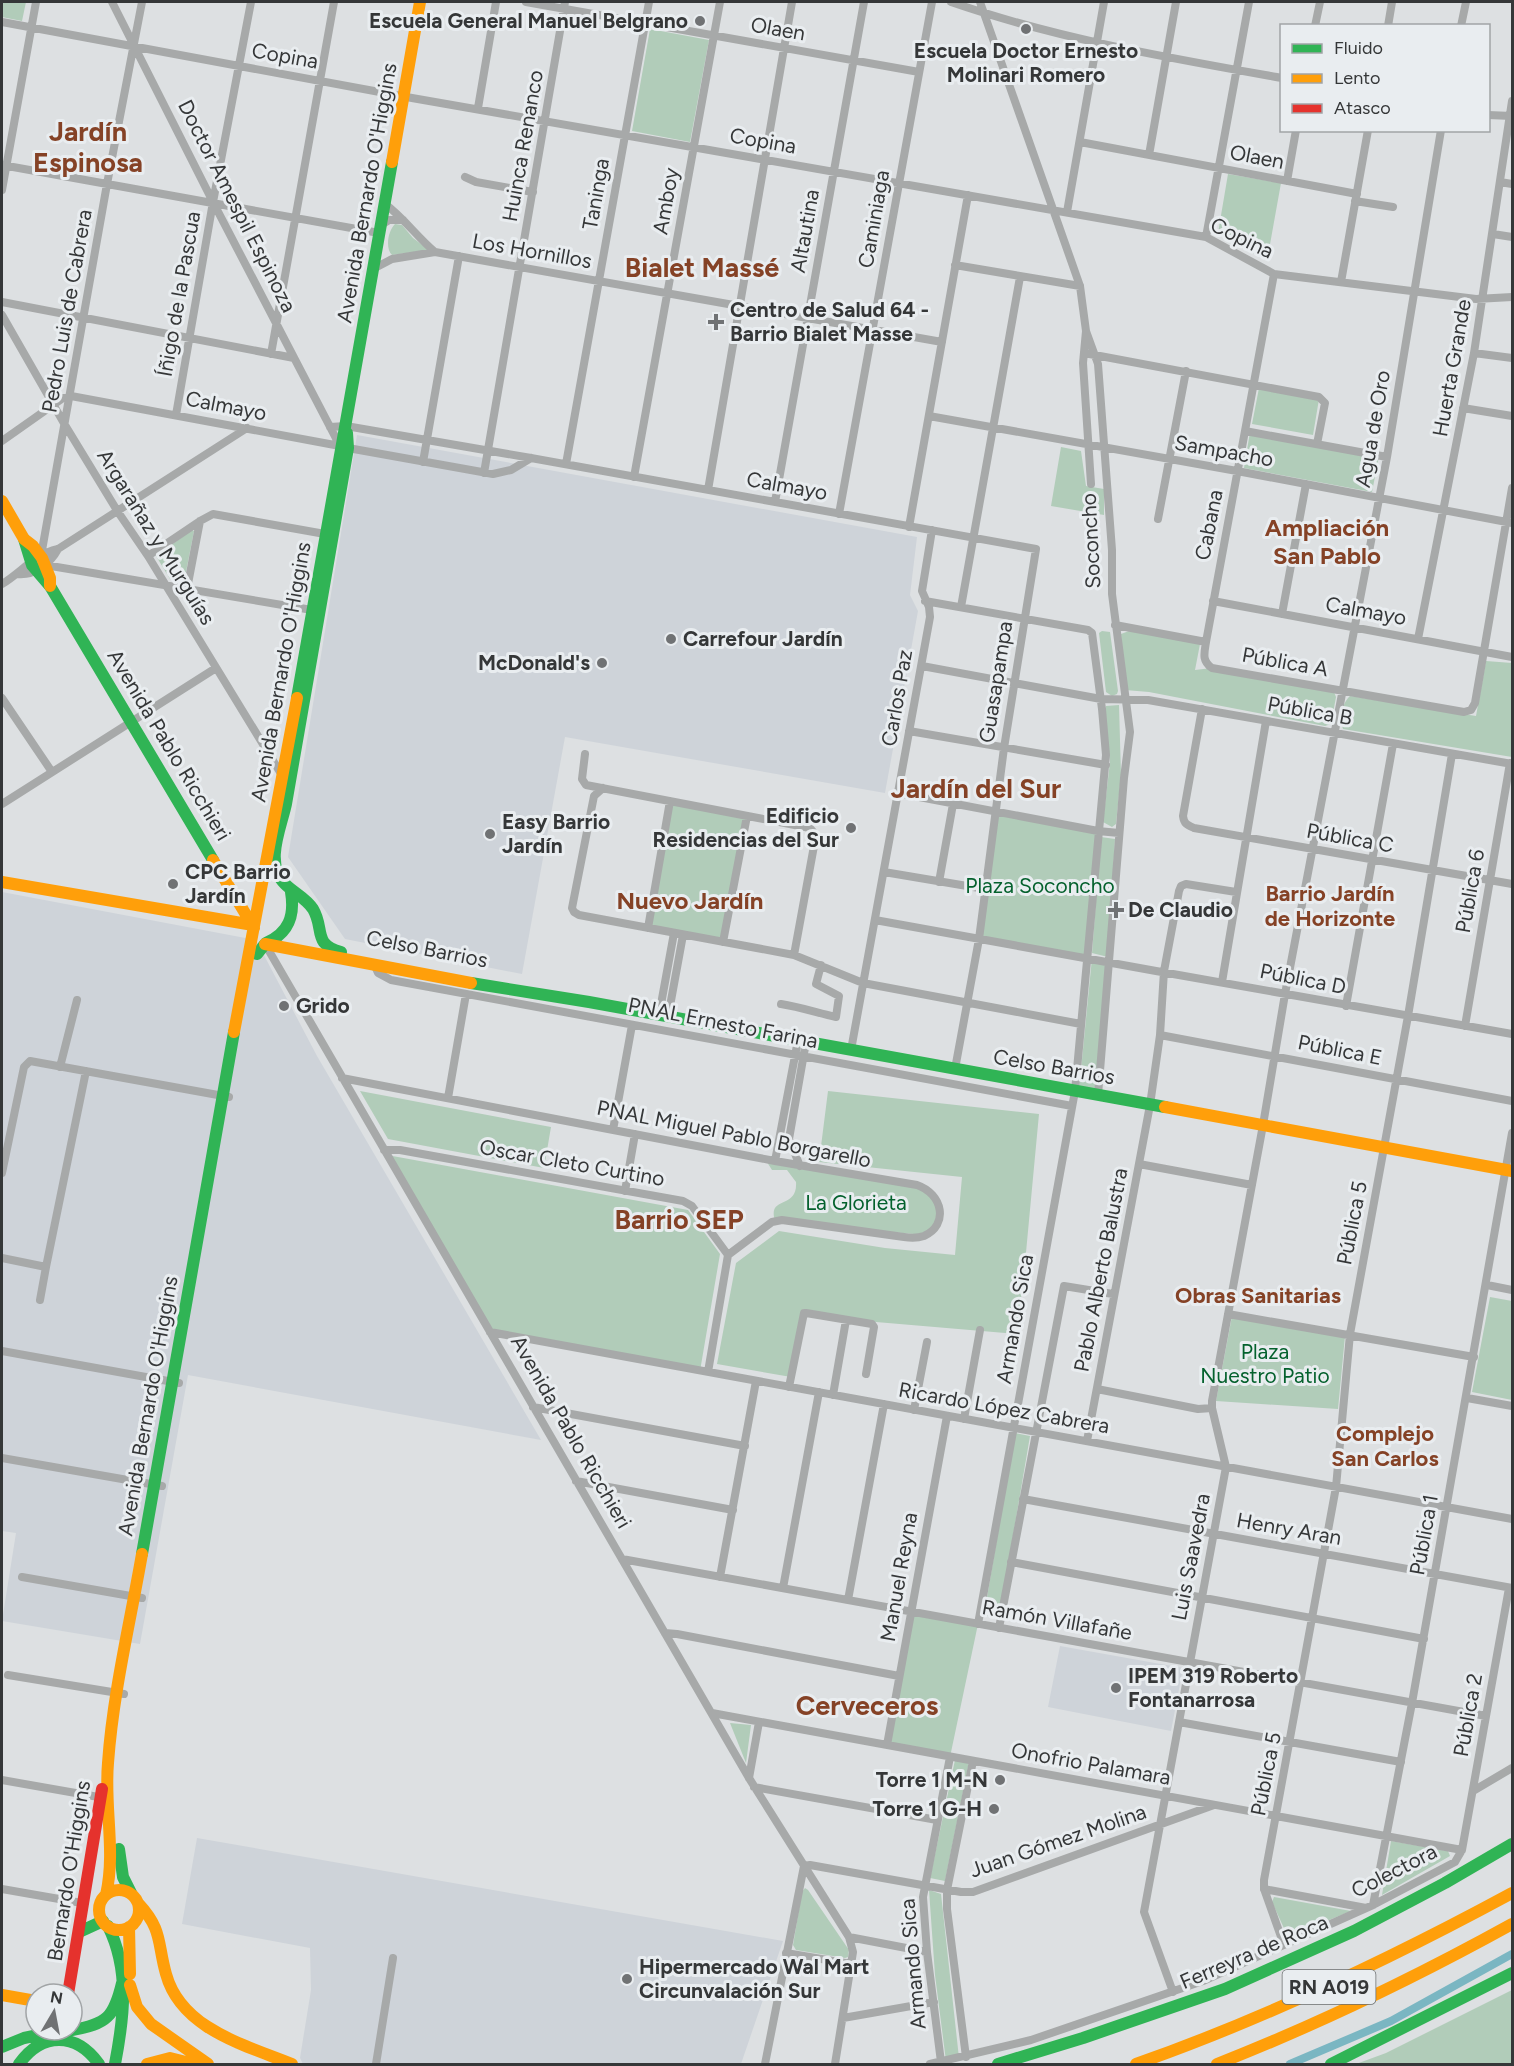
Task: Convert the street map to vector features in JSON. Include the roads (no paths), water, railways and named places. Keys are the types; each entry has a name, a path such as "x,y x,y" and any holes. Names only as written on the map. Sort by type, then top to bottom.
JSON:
{"main road":[{"name":"Avenida Bernardo O'Higgins","path":"288,889 277,872 274,862 284,817 346,426 420,2"},
{"name":"Avenida Bernardo O'Higgins","path":"108,1755 171,1413 253,925 280,795 325,534 344,447"},
{"name":"Avenida Pablo Ricchieri","path":"2,501 24,540 33,546 43,580 50,586 253,925 261,949"},
{"path":"280,795 280,811 284,817"},
{"path":"2,882 253,925"},
{"path":"257,905 261,895 268,887 274,885 288,889 312,908 317,919 319,934 311,945 297,949"},
{"path":"261,949 282,936 291,924 294,908 288,889"},
{"name":"Celso Barrios","path":"319,934 325,946 332,950 519,986 589,1002 1510,1171"},
{"name":"Avenida Bernardo O'Higgins","path":"226,1096 261,949"},
{"name":"Celso Barrios","path":"261,949 297,949 517,992 589,1002"},
{"name":"Avenida Bernardo O'Higgins","path":"121,1693 113,1796 122,1869 134,1898"},
{"name":"Bernardo O'Higgins","path":"70,1982 83,1898 104,1798 108,1755"},
{"path":"104,1798 113,1859 99,1911 118,1947 126,1984 129,2028 124,2064"},
{"name":"Ferreyra de Roca","path":"998,2064 1130,2023 1225,1989 1354,1931 1445,1883 1512,1844"},
{"path":"83,1898 104,1897 116,1890 134,1898 152,1917 159,1933 168,1982 192,2018 232,2039 292,2064"},
{"name":"RN A019","path":"1137,2064 1232,2029 1334,1985 1414,1946 1512,1893"},
{"path":"116,2064 133,1924 140,1910 134,1898"},
{"path":"79,1932 105,1923 118,1929 144,1923 159,1933"},
{"name":"RN A019","path":"1216,2064 1341,2012 1430,1969 1512,1924"},
{"path":"1331,2064 1512,1973"},
{"path":"84,2028 98,2026 107,2020 126,1984"},
{"path":"126,1984 145,2018 208,2064"},
{"path":"2,1995 24,1999"},
{"path":"2,2047 24,2039"},
{"path":"19,2064 34,2047 46,2041 59,2039 80,2044 99,2064"},
{"path":"232,2039 278,2064"},
{"path":"147,2064 171,2058 194,2064"}],"street":[{"path":"2,190 4,165 36,2"},
{"name":"Doctor Amespil Espinoza","path":"112,2 294,358 330,427 344,447"},
{"name":"Pedro Luis de Cabrera","path":"38,563 142,2"},
{"name":"Íñigo de la Pascua","path":"176,415 251,2"},
{"path":"271,354 334,2"},
{"path":"478,108 496,2"},
{"name":"Olaen","path":"526,2 565,5 645,23 919,72"},
{"name":"Taninga","path":"566,464 649,2"},
{"name":"Amboy","path":"634,477 720,2"},
{"path":"708,490 792,2"},
{"name":"Altautina","path":"775,502 864,2"},
{"name":"Caminiaga","path":"839,514 932,2"},
{"path":"951,2 983,13 1096,43 1280,78"},
{"name":"Soconcho","path":"980,2 1080,286 1086,331 1096,355 1112,550 1112,594 1130,732 1119,833 1098,1095"},
{"path":"1067,212 1104,2"},
{"path":"1149,155 1176,2"},
{"path":"1206,237 1249,2"},
{"path":"1316,24 1320,2"},
{"path":"1388,24 1392,2"},
{"path":"1461,24 1466,2"},
{"name":"Huinca Renanco","path":"484,473 565,5"},
{"name":"Copina","path":"2,22 320,81 1206,237 1274,274 1482,299 1512,297"},
{"name":"Huerta Grande","path":"1418,639 1474,353 1512,101"},
{"path":"1490,115 1511,116"},
{"path":"1287,181 1296,132"},
{"path":"1341,282 1368,132"},
{"name":"Agua de Oro","path":"1312,850 1387,457 1441,132"},
{"name":"Olaen","path":"1080,142 1287,181 1393,207"},
{"path":"4,165 295,217 380,229 389,220 403,220"},
{"path":"465,177 476,182 533,192"},
{"path":"1500,182 1512,184"},
{"path":"909,527 968,195"},
{"path":"385,204 435,252"},
{"path":"1493,234 1512,237"},
{"path":"377,246 392,259"},
{"name":"Los Hornillos","path":"373,269 392,259 435,252 942,342"},
{"path":"423,462 459,256"},
{"path":"955,266 1080,286"},
{"name":"Cabana","path":"1206,642 1274,274"},
{"path":"961,608 1020,277"},
{"path":"2,302 294,358"},
{"name":"Argarañaz y Murguías","path":"2,315 65,425 283,777"},
{"path":"1086,331 1083,363 1091,484"},
{"path":"1084,353 1319,397 1324,400 1317,444"},
{"path":"1474,353 1512,358"},
{"path":"1158,519 1186,371"},
{"path":"2,441 54,404 70,396"},
{"name":"Calmayo","path":"70,396 484,473 501,473 511,470 531,458"},
{"path":"1464,408 1512,416"},
{"name":"Sampacho","path":"929,416 1509,523"},
{"path":"330,427 346,426"},
{"name":"Calmayo","path":"346,426 1036,549"},
{"path":"2,584 17,574 21,568 54,557 58,549 247,428"},
{"name":"Sampacho","path":"1245,431 1387,457"},
{"path":"1282,614 1306,484"},
{"path":"1484,651 1509,523 1512,488"},
{"path":"148,556 207,516 220,514 325,534"},
{"path":"188,589 200,521"},
{"name":"Carlos Paz","path":"851,1050 922,666 930,612 922,591 932,530"},
{"name":"Guasapampa","path":"955,1069 979,939 1004,748 1036,549"},
{"path":"38,563 312,610"},
{"path":"926,601 1088,630 1093,637 1106,765 1075,1091"},
{"name":"Calmayo","path":"1213,601 1512,657"},
{"path":"1115,625 1206,642"},
{"name":"Pública A","path":"1206,642 1203,656 1207,665 1212,668 1464,712 1471,710 1475,703 1484,651"},
{"name":"Pública B","path":"922,666 1101,699 1141,698 1511,764"},
{"path":"2,804 216,668"},
{"path":"2,698 52,772"},
{"name":"Pública C","path":"1202,710 1184,821 1194,828 1512,884"},
{"path":"1222,982 1266,721"},
{"path":"909,731 1106,765"},
{"path":"1346,1006 1393,744"},
{"path":"585,754 583,782 586,785 810,828 816,835 794,955"},
{"name":"Pública 5","path":"1284,1945 1264,1889 1336,1486 1350,1334 1408,1016 1452,754"},
{"name":"Pública 6","path":"1465,1026 1511,764"},
{"path":"603,788 594,796 572,908 573,912 579,915 794,955 863,983 1081,1024"},
{"path":"898,793 1119,833"},
{"path":"648,928 670,801"},
{"path":"939,882 953,804"},
{"path":"723,942 747,816"},
{"path":"1263,1125 1312,850"},
{"path":"884,872 985,889"},
{"path":"1150,1105 1160,1035 1164,971 1181,886 1186,884 1236,892"},
{"name":"Pública D","path":"875,920 1512,1034"},
{"path":"663,1016 679,934"},
{"name":"Avenida Pablo Ricchieri","path":"261,949 342,1078 749,1778 849,1936"},
{"name":"PNAL Ernesto Farina","path":"374,964 378,973 391,980 1072,1106"},
{"path":"781,1004 811,1009 836,1017 839,996 816,984 821,965"},
{"path":"448,1098 466,994"},
{"path":"60,1067 77,1000"},
{"path":"613,1130 632,1025"},
{"name":"Pública E","path":"1160,1035 1512,1101"},
{"path":"775,1161 802,1041"},
{"path":"799,1056 789,1140 800,1166"},
{"path":"2,1173 24,1067 30,1061 226,1096"},
{"path":"40,1300 86,1071"},
{"name":"PNAL Miguel Pablo Borgarello","path":"342,1078 925,1188 938,1200 938,1217 933,1229 915,1238 786,1219 771,1222 729,1255"},
{"name":"Armando Sica","path":"978,1624 1075,1091"},
{"name":"Pablo Alberto Balustra","path":"1087,1441 1150,1105"},
{"name":"Luis Saavedra","path":"1173,1992 1144,1912 1227,1467 1212,1408 1263,1125"},
{"name":"Pública 1","path":"1370,1907 1401,1762 1486,1286 1510,1171 1512,1133"},
{"path":"625,1191 635,1134"},
{"name":"Oscar Cleto Curtino","path":"384,1150 400,1150 688,1203 729,1255"},
{"path":"1139,1164 1252,1185"},
{"path":"708,1372 729,1255"},
{"path":"2,1258 46,1267"},
{"name":"Armando Sica","path":"999,1628 1064,1286 1113,1294"},
{"path":"1486,1286 1512,1290"},
{"path":"789,1387 804,1313 872,1324 874,1327 866,1374"},
{"path":"1228,1314 1474,1357"},
{"path":"833,1395 846,1320"},
{"path":"964,1419 980,1330"},
{"name":"Ricardo López Cabrera","path":"490,1332 1512,1518"},
{"path":"914,1410 927,1342"},
{"path":"2,1351 176,1382"},
{"path":"720,1577 756,1381"},
{"path":"1097,1389 1198,1409 1212,1408"},
{"path":"783,1588 819,1392"},
{"path":"1467,1398 1512,1406"},
{"path":"848,1600 884,1404"},
{"path":"532,1407 745,1446"},
{"name":"Manuel Reyna","path":"887,1745 947,1416"},
{"path":"2,1458 158,1485"},
{"path":"576,1481 733,1510"},
{"name":"Henry Aran","path":"1023,1499 1511,1588"},
{"name":"Ramón Villafañe","path":"622,1559 1486,1716"},
{"path":"1011,1562 1424,1639"},
{"path":"22,1577 138,1597"},
{"name":"Pública 2","path":"1462,1850 1511,1588"},
{"path":"665,1633 899,1676"},
{"path":"8,1675 121,1693"},
{"name":"Onofrio Palamara","path":"712,1713 1462,1850"},
{"path":"749,1778 759,1722"},
{"path":"1179,1722 1401,1762"},
{"name":"Armando Sica","path":"941,2062 927,1952 923,1897 950,1757"},
{"name":"Armando Sica","path":"966,2057 947,1909 947,1890 973,1761"},
{"path":"1473,1791 1512,1768"},
{"path":"2,1780 104,1798"},
{"path":"754,1786 937,1820"},
{"name":"Juan Gómez Molina","path":"804,1866 810,1865 947,1890 973,1892 1215,1805"},
{"name":"Colectora","path":"1173,1992 1370,1907 1449,1866 1458,1859 1462,1850"},
{"path":"765,2064 804,1866"},
{"path":"2,1889 83,1898"},
{"path":"1264,1889 1370,1907"},
{"path":"849,1936 927,1952"},
{"path":"835,2064 853,1947 849,1936"},
{"path":"786,1953 851,1964"},
{"path":"376,2064 393,1959"},
{"name":"Ferreyra de Roca","path":"930,2064 1031,2040 1173,1992"},
{"path":"843,2018 934,2002"}],"waterway":[{"path":"1290,2064 1391,2021 1512,1954"}],"place":[{"name":"Escuela General Manuel Belgrano","path":"700,21"},
{"name":"Escuela Doctor Ernesto Molinari Romero","path":"1026,29"},
{"name":"Centro de Salud 64 - Barrio Bialet Masse","path":"716,322"},
{"name":"Carrefour Jardín","path":"671,639"},
{"name":"McDonald's","path":"602,663"},
{"name":"Edificio Residencias del Sur","path":"851,828"},
{"name":"Easy Barrio Jardín","path":"490,834"},
{"name":"CPC Barrio Jardín","path":"173,884"},
{"name":"De Claudio","path":"1116,910"},
{"name":"Grido","path":"284,1006"},
{"name":"IPEM 319 Roberto Fontanarrosa","path":"1116,1688"},
{"name":"Torre 1 M-N","path":"1000,1780"},
{"name":"Torre 1 G-H","path":"994,1809"},
{"name":"Hipermercado Wal Mart Circunvalación Sur","path":"627,1979"}],"district":[{"name":"Jardín Espinosa","path":"88,148"},
{"name":"Bialet Massé","path":"702,268"},
{"name":"Ampliación San Pablo","path":"1327,542"},
{"name":"Jardín del Sur","path":"976,789"},
{"name":"Nuevo Jardín","path":"690,901"},
{"name":"Barrio Jardín de Horizonte","path":"1330,906"},
{"name":"Barrio SEP","path":"679,1220"},
{"name":"Obras Sanitarias","path":"1258,1295"},
{"name":"Complejo San Carlos","path":"1385,1446"},
{"name":"Cerveceros","path":"867,1706"}],"park label":[{"name":"Plaza Soconcho","path":"1040,886"},
{"name":"La Glorieta","path":"856,1203"},
{"name":"Plaza Nuestro Patio","path":"1265,1364"}]}
